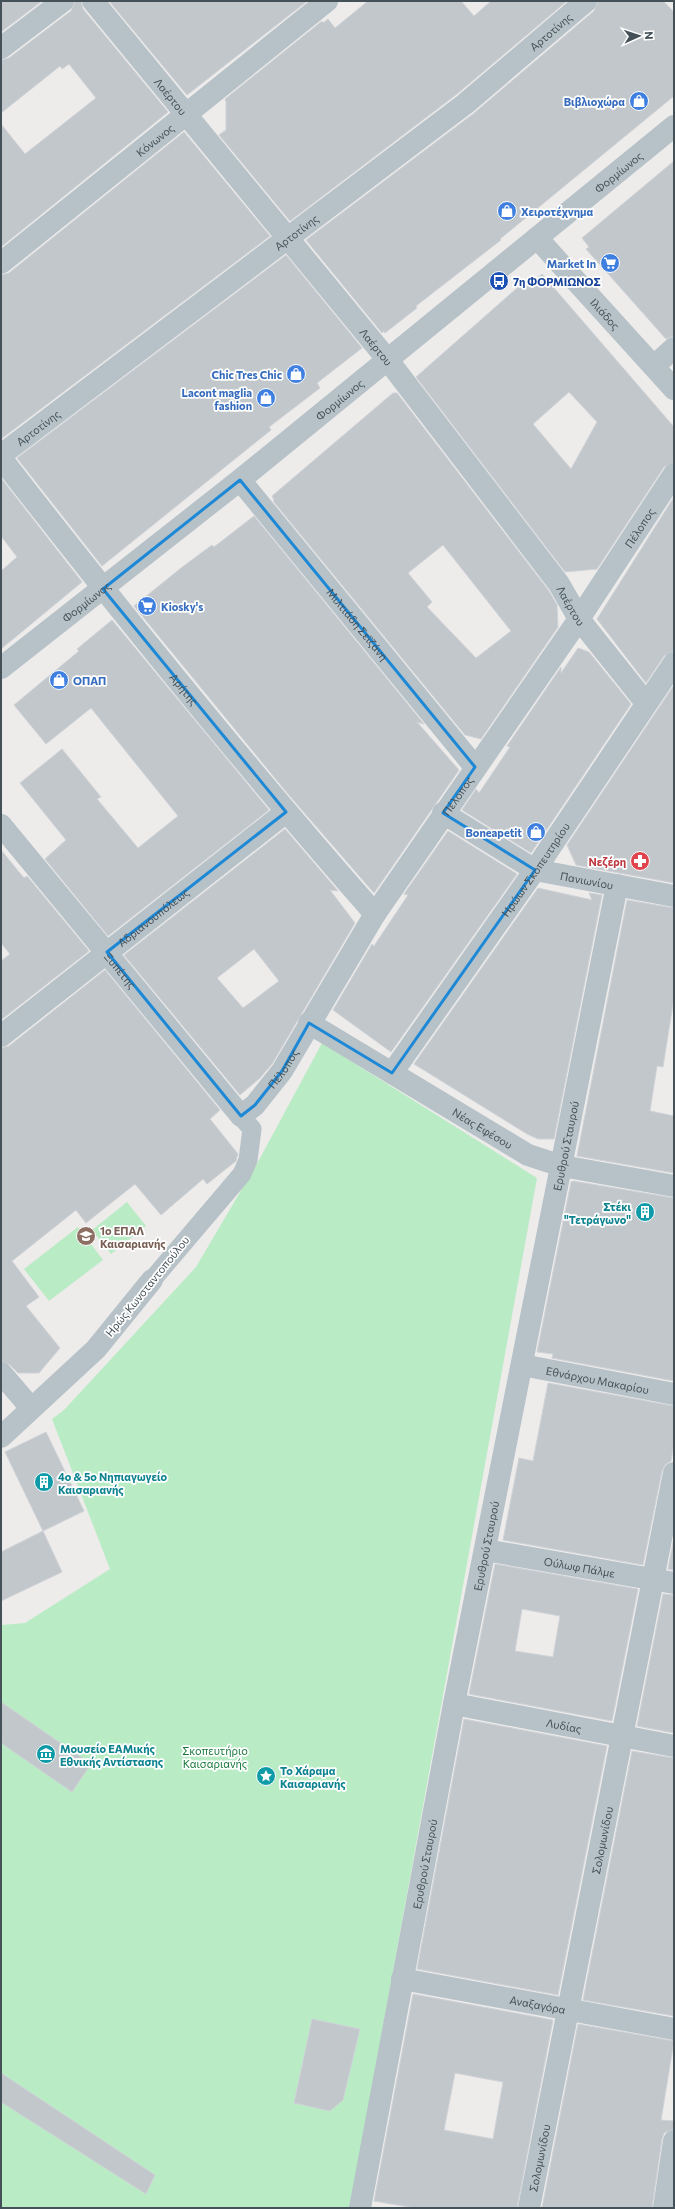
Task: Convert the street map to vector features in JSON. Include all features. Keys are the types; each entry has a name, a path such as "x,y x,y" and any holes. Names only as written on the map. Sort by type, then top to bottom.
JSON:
{"street":[{"path":"1,48 63,1"},
{"name":"Λαέρτου","path":"93,1 289,238 386,359 559,584 579,619 646,703"},
{"name":"Κόνωνος","path":"1,263 327,1"},
{"name":"Αρτοτίνης","path":"1,455 465,104 586,1"},
{"name":"Φορμίωνος","path":"1,668 240,480 386,359 674,126"},
{"name":"Ιλιάδος","path":"537,238 674,389"},
{"path":"654,366 674,348"},
{"name":"Αρήτης","path":"1,458 102,589 286,812 375,914"},
{"name":"Πέλοπος","path":"241,1116 255,1105 282,1071 375,914 443,813 579,619 674,474"},
{"name":"Μιλτιάδη Σεϊζάνη","path":"240,480 475,768"},
{"name":"Ηρώων Σκοπευτηρίου","path":"392,1073 535,870 674,663"},
{"name":"Αδριανουπόλεως","path":"1,1036 286,812"},
{"name":"Πανιωνίου","path":"443,813 535,870 674,896"},
{"name":"Ξυπέτης","path":"1,825 241,1116"},
{"name":"Ερυθρού Σταυρού","path":"360,2208 454,1704 617,886"},
{"name":"Νέας Εφέσου","path":"310,1023 528,1155 562,1166 674,1186"},
{"name":"Ηρώς Κωνσταντοπούλου","path":"1,1437 96,1349 152,1280 187,1243 242,1174 248,1160 252,1130 241,1116"},
{"name":"Εθνάρχου Μακαρίου","path":"522,1365 674,1394"},
{"path":"1,1372 31,1408"},
{"name":"Σολομωνίδου","path":"529,2208 622,1736 664,1581 674,1473"},
{"name":"Ούλωφ Πάλμε","path":"485,1550 664,1581"},
{"name":"Λυδίας","path":"454,1704 674,1746"},
{"name":"Αναξαγόρα","path":"402,1979 674,2029"},
{"path":"664,2208 674,2142"}],"highlighted area":[{"path":"240,480 475,767 443,813 535,870 392,1073 309,1023 282,1071 255,1105 241,1116 107,952 286,812 103,589"}],"green space":[{"name":"Σκοπευτήριο Καισαριανής","path":"322,1043 537,1178 350,2208 1,2208 1,1625 25,1623 110,1569 52,1419 64,1410 196,1267 259,1160"},
{"path":"127,1202 146,1226 111,1254 92,1230"},
{"path":"78,1227 103,1260 49,1301 24,1269"}],"building":[{"path":"1,1 42,1 1,32"},
{"path":"75,1 81,1 83,9 168,112 1,247 1,124 25,154 96,98 69,64 62,69 60,66 1,113 1,60 9,58 71,11"},
{"path":"109,1 306,1 306,2 187,95"},
{"path":"368,1 461,1 474,16 491,1 567,1 457,94 290,221 219,135 226,130 225,99 322,21 323,23 328,19 335,28"},
{"path":"598,1 663,1 674,12 674,96 500,239 501,240 416,306 417,308 385,333 384,331 382,333 306,240 473,114 594,11"},
{"path":"184,132 270,236 1,439 1,275 9,273"},
{"path":"674,161 674,336 666,339 586,249 589,247 582,238"},
{"path":"286,255 362,348 317,383 320,388 269,427 271,430 102,566 17,458"},
{"path":"542,274 674,427 674,462 664,467 597,569 565,572 416,377 525,281 529,285","holes":["569,392 597,422 571,469 533,424"]},
{"path":"393,393 397,393 549,591 557,605 558,627 481,739 465,735 273,501 272,496","holes":["443,545 511,631 476,658 427,607 432,602 408,573"]},
{"path":"1,478 82,582 1,649 1,571 17,557 1,536"},
{"path":"674,497 674,651 664,656 646,683 597,619"},
{"path":"254,516 424,724 417,722 459,770 374,893 288,794 134,606 181,568 212,545 214,547"},
{"path":"112,620 269,810 108,936 45,859 66,840 20,783 62,749 101,797 97,799 138,848 178,816 91,708 46,744 14,705 79,651 77,649"},
{"path":"578,648 589,652 631,704 531,853 462,810 476,789 479,793 510,747 507,746 561,667 561,673"},
{"path":"674,685 674,883 576,865 567,845"},
{"path":"285,829 338,891 330,890 355,923 272,1064 260,1078 240,1095 124,955","holes":["254,949 279,981 243,1008 217,978"]},
{"path":"448,831 517,874 391,1052 333,1010 372,944 374,946 408,895 404,894"},
{"path":"1,850 24,878 27,876 89,951 1,1020 1,961 10,954 1,943"},
{"path":"538,888 592,900 589,893 602,895 554,1139 538,1139 527,1134 414,1064"},
{"path":"627,900 674,908 674,998 663,1067 657,1066 650,1111 674,1116 674,1173 577,1156"},
{"path":"105,970 220,1110 210,1119 238,1154 236,1161 207,1184 203,1179 161,1215 135,1184 86,1223 76,1210 12,1261 39,1297 26,1306 60,1348 39,1373 18,1373 10,1365 1,1361 1,1048 9,1046"},
{"path":"573,1181 674,1198 674,1381 552,1358 553,1354 537,1352 571,1182"},
{"path":"548,1383 674,1406 674,1443 671,1461 665,1465 662,1471 643,1565 503,1540 519,1458 533,1461"},
{"name":"4o & 5ο Νηπιαγωγείο Καισαριανής","path":"46,1432 84,1511 43,1531 5,1452"},
{"path":"43,1531 62,1572 1,1601 1,1552"},
{"path":"674,1538 674,1570 668,1569"},
{"path":"495,1564 638,1589 612,1721 469,1694","holes":["522,1609 560,1616 553,1657 515,1651"]},
{"path":"663,1594 674,1595 674,1733 637,1726"},
{"name":"Μουσείο ΕΑΜικής Εθνικής Αντίστασης","path":"1,1702 91,1764 72,1792 1,1743"},
{"path":"464,1719 607,1746 558,1995 417,1969"},
{"path":"632,1751 674,1758 674,2016 583,2000"},
{"path":"413,1994 553,2020 517,2208 415,2208 374,2201","holes":["455,2073 503,2082 493,2139 444,2130"]},
{"path":"312,2019 360,2029 343,2100 330,2111 294,2103"},
{"path":"578,2024 674,2041 661,2120 674,2121 674,2129 664,2133 662,2139 652,2208 542,2208"},
{"path":"1,2073 155,2175 146,2194 1,2102"}],"place":[{"name":"Βιβλιοχώρα","path":"639,101"},
{"name":"Χειροτέχνημα","path":"507,211"},
{"name":"Market In","path":"610,263"},
{"name":"7η ΦΟΡΜΙΩΝΟΣ","path":"499,281"},
{"name":"Chic Tres Chic","path":"296,374"},
{"name":"Lacont maglia fashion","path":"266,398"},
{"name":"Kiosky's","path":"147,606"},
{"name":"ΟΠΑΠ","path":"59,680"},
{"name":"Boneapetit","path":"536,832"},
{"name":"Νεζέρη","path":"640,861"},
{"name":"Στέκι \"Τετράγωνο\"","path":"645,1212"},
{"name":"1ο ΕΠΑΛ Καισαριανής","path":"86,1236"},
{"name":"4o & 5ο Νηπιαγωγείο Καισαριανής","path":"44,1482"},
{"name":"Μουσείο ΕΑΜικής Εθνικής Αντίστασης","path":"46,1754"},
{"name":"Το Χάραμα Καισαριανής","path":"266,1776"}]}
